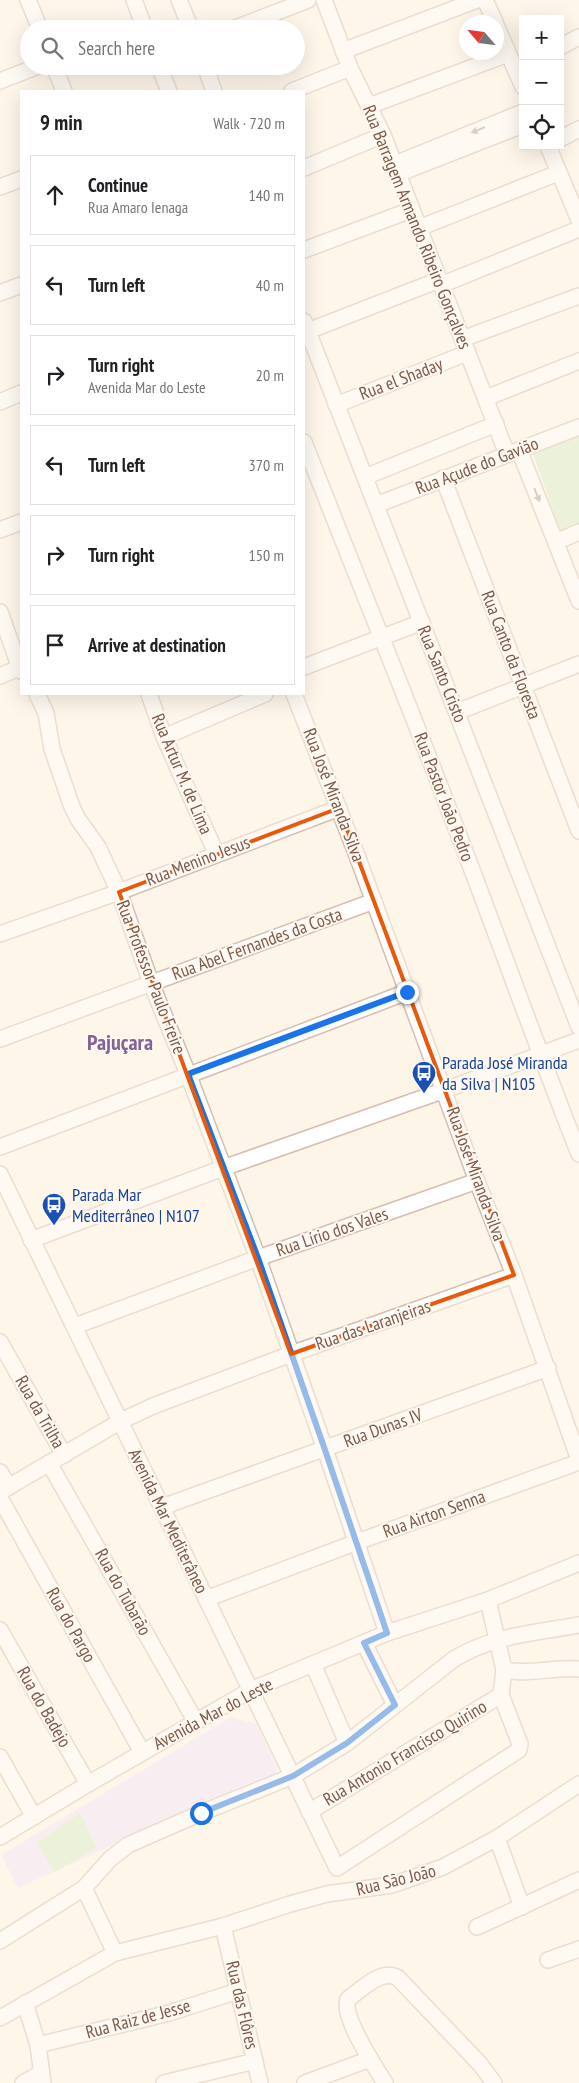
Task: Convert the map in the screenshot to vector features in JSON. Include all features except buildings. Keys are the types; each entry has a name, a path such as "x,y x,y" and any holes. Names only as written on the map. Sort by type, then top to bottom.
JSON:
{"street":[{"path":"28,0 36,20"},
{"path":"134,0 142,20"},
{"path":"179,0 187,20"},
{"name":"Rua Barragem Armando Ribeiro Gonçalves","path":"324,0 350,68 397,168 411,210 496,424 513,452 556,542 579,599"},
{"path":"343,50 477,0"},
{"path":"485,0 492,15"},
{"path":"256,20 304,1"},
{"path":"564,45 579,37"},
{"path":"504,44 508,54 519,69"},
{"path":"369,106 508,54"},
{"path":"295,90 350,68"},
{"path":"0,81 20,73"},
{"path":"58,75 64,90"},
{"path":"163,75 169,90"},
{"path":"208,75 214,90"},
{"path":"397,168 519,114"},
{"path":"397,168 519,126"},
{"path":"564,137 579,129"},
{"path":"305,168 383,135"},
{"path":"549,150 579,220"},
{"path":"419,228 558,173"},
{"path":"0,188 20,179"},
{"path":"305,250 411,210"},
{"path":"306,326 440,283 579,229"},
{"path":"0,293 20,285"},
{"name":"Rua el Shaday","path":"336,405 579,296"},
{"name":"Rua Santo Cristo","path":"306,326 458,712 579,1027"},
{"path":"486,398 579,361"},
{"path":"0,402 20,394"},
{"path":"365,477 496,424"},
{"name":"Rua Açude do Gavião","path":"376,505 579,427"},
{"name":"Rua Pastor João Pedro","path":"305,445 449,810 579,1154"},
{"name":"Rua Canto da Floresta","path":"443,478 579,831"},
{"path":"0,530 20,522"},
{"path":"556,542 579,532"},
{"path":"0,612 20,666"},
{"path":"305,667 422,622"},
{"path":"458,712 579,664"},
{"path":"0,676 20,669"},
{"name":"Rua Professor Paulo Freire","path":"38,695 46,713 52,749 72,807 78,819 98,847 119,892 151,983 258,1258 387,1633"},
{"name":"Rua Artur M. de Lima","path":"149,695 164,737 216,853"},
{"path":"164,737 262,695"},
{"name":"Rua José Miranda Silva","path":"294,695 339,808 445,1090 477,1181 514,1275 579,1461"},
{"name":"Rua Menino Jesus","path":"0,934 119,892 216,853 339,808"},
{"name":"Rua Abel Fernandes da Costa","path":"0,1038 374,901"},
{"path":"0,1147 407,992"},
{"path":"31,1240 223,1168 445,1090 579,1040"},
{"name":"Avenida Mar Mediterâneo","path":"0,1174 337,1868"},
{"name":"Rua Lírio dos Vales","path":"75,1326 258,1258 477,1181"},
{"name":"Rua das Laranjeiras","path":"3,1493 120,1421 153,1406 291,1354 514,1275"},
{"name":"Rua da Trilha","path":"0,1342 64,1455"},
{"name":"Rua Dunas IV","path":"162,1508 548,1368"},
{"name":"Rua Airton Senna","path":"206,1599 579,1461"},
{"name":"Rua do Tubarão","path":"49,1463 196,1722"},
{"name":"Rua do Pargo","path":"0,1472 3,1493 142,1752"},
{"name":"Avenida Mar do Leste","path":"0,1838 142,1752 251,1690 387,1633 488,1600 579,1563"},
{"path":"488,1600 504,1670 501,1694"},
{"path":"0,1941 84,1888 110,1859 128,1844 293,1776 347,1743 468,1650 498,1639 579,1625"},
{"name":"Rua do Badejo","path":"0,1630 88,1784"},
{"path":"364,1643 395,1705"},
{"path":"313,1664 347,1743"},
{"path":"504,1670 519,1673 579,1669"},
{"name":"Rua São João","path":"337,1868 517,1753 520,1744 501,1694"},
{"name":"Rua Antonio Francisco Quirino","path":"309,1812 501,1694"},
{"path":"0,1757 34,1817"},
{"name":"Rua São João","path":"0,2018 115,1953 223,1926 326,1894 392,1885 443,1868 497,1838 579,1784"},
{"path":"497,1838 522,1907"},
{"path":"477,1927 579,1880"},
{"path":"84,1888 115,1953"},
{"name":"Rua das Flôres","path":"223,1926 260,2083"},
{"path":"548,1960 579,1949"},
{"path":"385,2083 370,2059 346,2008 348,1999 379,1977 387,1974 398,1978 480,2064 494,2083"},
{"name":"Rua Raiz de Jesse","path":"38,2045 150,2018 238,1991"},
{"path":"23,2083 42,2078 38,2045 25,2003"},
{"path":"305,2083 370,2059"},
{"path":"164,2083 255,2061"}],"highlighted area":[{"path":"339,808 514,1275 291,1354 119,892"}],"shaded area":[{"path":"231,1717 256,1724 280,1774 108,1847 18,1888 1,1855"}],"green space":[{"path":"579,429 579,524 561,533 531,448"},
{"path":"80,1813 97,1848 54,1872 37,1842"}],"place":[{"name":"Parada José Miranda da Silva | N105","path":"424,1094"},
{"name":"Parada Mar Mediterrâneo | N107","path":"54,1226"}],"district":[{"name":"Pajuçara","path":"120,1042"}],"route":[{"path":"201,1813 293,1776 347,1743 395,1705 364,1643 387,1633 258,1258 188,1074 407,992"}]}
